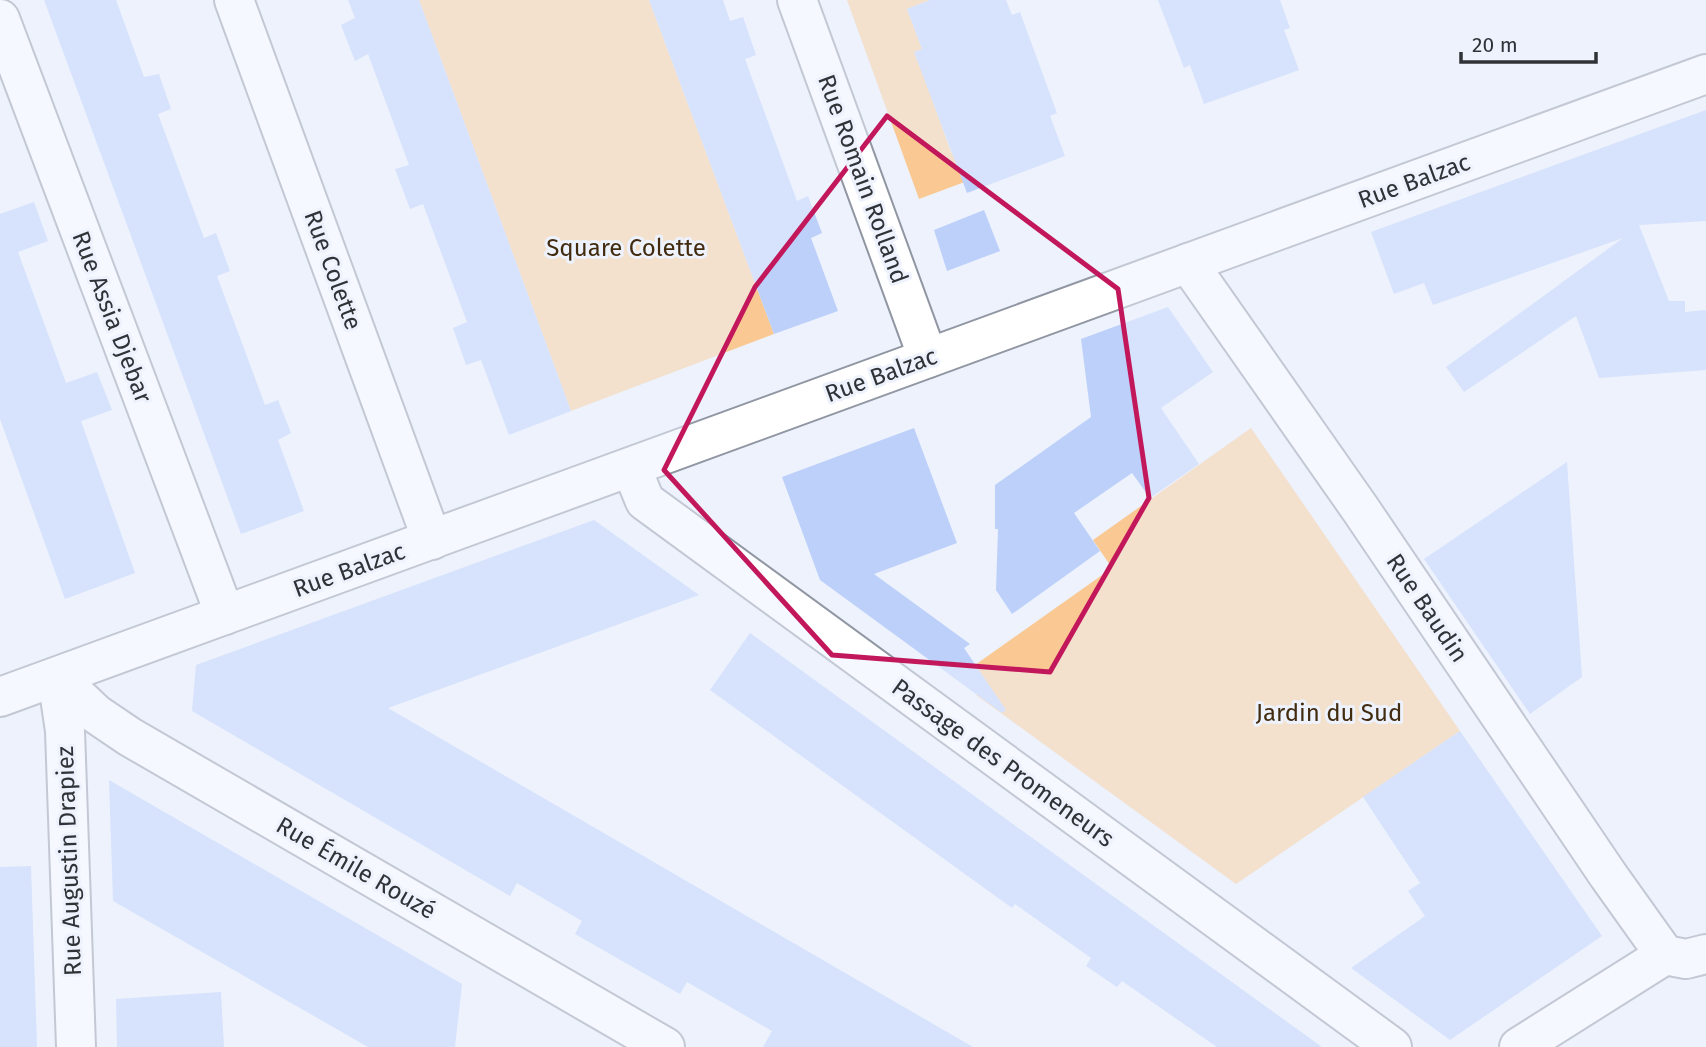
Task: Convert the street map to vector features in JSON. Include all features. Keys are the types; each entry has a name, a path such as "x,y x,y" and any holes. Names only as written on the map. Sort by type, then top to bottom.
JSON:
{"street":[{"name":"Rue Colette","path":"234,0 432,540"},
{"name":"Rue Romain Rolland","path":"797,0 928,358"},
{"name":"Rue Assia Djebar","path":"0,19 225,615"},
{"name":"Rue Balzac","path":"0,697 1706,74"},
{"name":"Rue Baudin","path":"1188,263 1665,954"},
{"name":"Passage des Promeneurs","path":"631,467 645,501 1392,1047"},
{"name":"Rue Augustin Drapiez","path":"57,677 65,731 76,1047"},
{"name":"Rue Émile Rouzé","path":"57,677 96,714 130,737 665,1047"},
{"path":"1519,1047 1665,954 1686,959 1706,954"}],"highlighted area":[{"path":"887,116 1118,289 1149,498 1050,672 832,655 664,470 755,287"}],"green space":[{"name":"Square Colette","path":"419,0 649,0 774,334 571,411"},
{"path":"847,0 930,0 907,9 922,49 915,52 951,152 970,180 919,199"},
{"name":"Jardin du Sud","path":"1251,428 1460,731 1236,884 976,695 989,686 975,665 1112,568 1093,540"}],"building":[{"path":"44,0 116,0 144,77 159,74 171,109 158,114 204,238 216,233 230,271 217,276 265,405 278,400 291,433 278,440 304,511 241,534"},
{"path":"348,0 419,0 571,411 509,435 481,360 466,365 453,328 467,322 423,204 410,209 395,169 409,165 368,54 355,61 341,25 355,18"},
{"path":"649,0 723,0 730,21 743,17 756,55 745,59 797,201 808,196 822,233 811,238 838,311 774,334"},
{"path":"930,0 1006,0 1012,15 1020,12 1057,113 1050,116 1065,156 967,193 914,52 922,49 907,9"},
{"path":"1158,0 1280,0 1290,28 1284,30 1299,70 1204,104 1190,65 1184,68"},
{"path":"1706,110 1706,221 1639,225 1669,301 1685,301 1685,312 1706,310 1706,370 1599,378 1576,316 1464,392 1446,367 1623,238 1433,305 1424,283 1394,294 1371,232"},
{"path":"34,202 48,241 18,252 66,383 97,372 112,410 81,421 135,573 65,599 0,419 0,214"},
{"path":"984,210 1000,251 947,271 934,230"},
{"path":"1168,307 1213,372 1161,408 1199,464 1150,498 1132,473 1074,513 1100,551 1012,614 996,590 998,529 995,529 995,485 1091,417 1081,339"},
{"path":"914,428 957,543 874,574 970,644 964,648 1006,710 1002,713 820,580 782,477"},
{"path":"1567,462 1582,677 1530,714 1424,559"},
{"path":"594,520 699,595 388,708 973,1047 763,1047 772,1031 687,982 680,994 575,934 582,921 517,883 510,896 192,711 196,665"},
{"path":"750,633 1322,1047 1217,1047 1122,981 1117,987 1086,966 1091,958 1015,904 1012,908 710,690"},
{"path":"1460,731 1602,936 1450,1040 1351,968 1425,916 1408,891 1420,883 1363,797"},
{"path":"109,780 462,984 455,1047 368,1047 113,901"},
{"path":"31,866 37,1047 0,1047 0,867"},
{"path":"221,992 224,1047 117,1047 116,999"}]}
